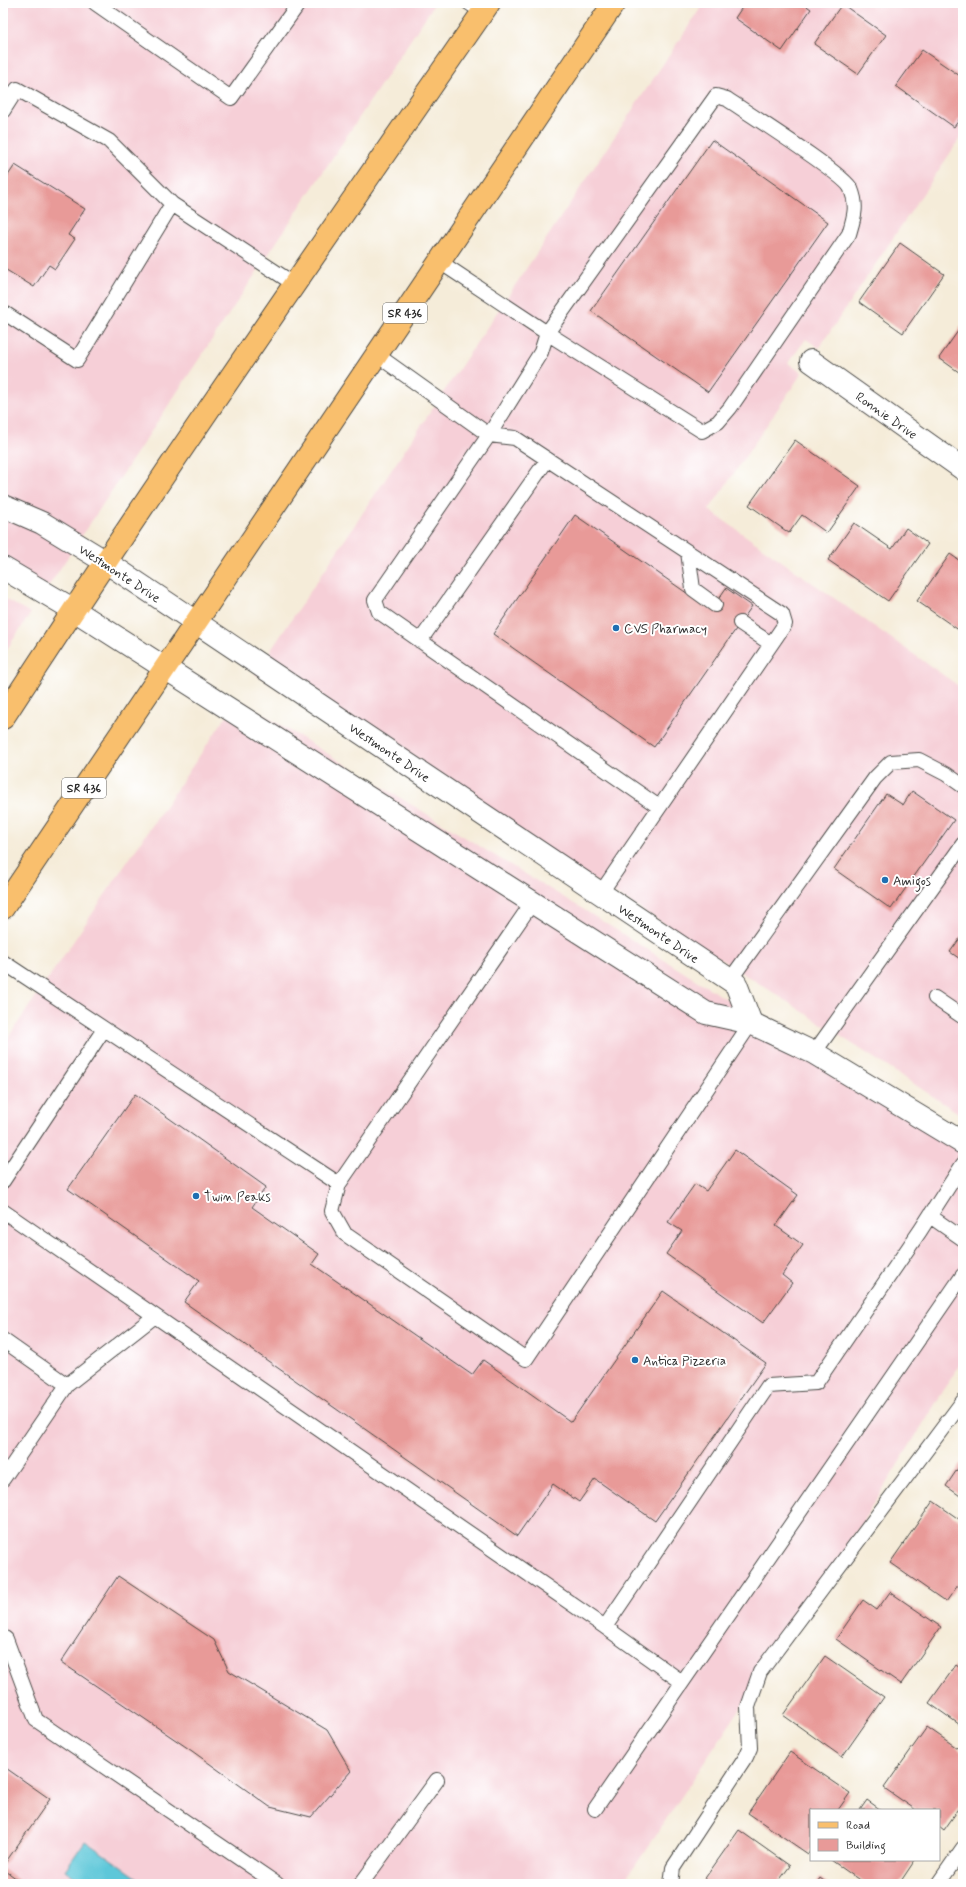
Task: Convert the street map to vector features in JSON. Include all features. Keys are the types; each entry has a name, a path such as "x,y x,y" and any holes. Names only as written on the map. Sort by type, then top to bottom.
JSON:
{"main road":[{"name":"SR 436","path":"3,908 614,3"},
{"path":"3,718 106,562 480,6"}],"street":[{"name":"Ronnie Drive","path":"811,361 963,469"},
{"name":"Westmonte Drive","path":"3,506 42,523 106,562 736,984 751,1024"},
{"path":"3,568 74,610 706,1013 751,1024 814,1053 963,1143"}],"lane":[{"path":"95,3 231,98 299,3"},
{"path":"3,111 17,89 109,141 172,204 294,284"},
{"path":"440,262 547,333 702,431 718,422 730,408 849,234 856,211 851,188 824,165 727,99 716,96 547,333 542,352 489,435 375,600 379,612 659,807"},
{"path":"3,312 77,360 172,204"},
{"path":"377,355 489,435 515,438 782,614 785,624 600,894"},
{"path":"420,641 547,460"},
{"path":"688,552 693,589 715,605"},
{"path":"740,623 771,644"},
{"path":"730,980 875,778 891,762 919,760 946,774 963,786"},
{"path":"814,1053 963,844"},
{"path":"532,903 339,1184 332,1211 345,1234 526,1359 751,1024"},
{"path":"3,962 339,1184"},
{"path":"935,998 963,1018"},
{"path":"3,1180 104,1029"},
{"path":"605,1627 768,1386 816,1383 930,1216 963,1164"},
{"path":"3,1211 605,1627 682,1682"},
{"path":"930,1216 963,1239"},
{"path":"595,1809 963,1276"},
{"path":"3,1479 67,1385 155,1316"},
{"path":"3,1340 67,1385"},
{"path":"671,1884 673,1868 746,1757 750,1748 748,1708 760,1672 963,1400"},
{"path":"4,1640 36,1720 277,1884"},
{"path":"361,1884 438,1780"},
{"path":"938,1884 963,1848"}],"shaded area":[{"path":"3,3 435,3 48,587 3,563"},
{"path":"704,3 963,3 963,134 819,348 806,339 788,363 802,373 709,510 963,689 963,1116 771,991 602,885 255,674"},
{"path":"3,598 31,613 3,655"},
{"path":"238,699 586,911 755,1017 963,1152 963,1359 831,1573 623,1884 3,1884 3,1045"}],"water":[{"path":"85,1841 145,1883 84,1884 65,1870"}],"building":[{"path":"745,3 802,3 811,9 782,51 735,18"},
{"path":"842,4 886,35 858,74 814,44"},
{"path":"922,50 963,78 963,114 954,127 896,86"},
{"path":"712,140 828,222 708,392 591,311"},
{"path":"15,165 85,209 68,235 75,239 55,269 49,265 34,287 3,268 3,183"},
{"path":"900,243 944,274 903,333 859,302"},
{"path":"963,324 963,375 939,358"},
{"path":"795,440 860,486 827,533 802,515 789,533 749,505"},
{"name":"CVS Pharmacy","path":"575,515 711,610 726,588 752,606 654,747 493,634"},
{"path":"854,523 892,549 906,528 928,544 888,601 828,560"},
{"path":"950,554 963,563 963,633 917,601"},
{"path":"912,791 954,820 891,909 834,869 886,794 903,805"},
{"path":"963,934 963,961 950,952"},
{"path":"135,1094 266,1187 252,1207 319,1254 312,1264 472,1375 483,1360 571,1422 663,1291 766,1363 655,1521 595,1479 579,1502 553,1484 517,1536 184,1302 199,1281 68,1189"},
{"path":"735,1150 798,1195 776,1226 803,1245 782,1275 792,1283 763,1323 666,1254 682,1231 668,1222 695,1184 706,1191"},
{"path":"963,1461 963,1498 946,1486"},
{"path":"933,1501 963,1522 963,1578 946,1602 890,1563"},
{"path":"118,1576 214,1640 229,1671 327,1730 351,1771 311,1817 270,1807 192,1751 61,1662"},
{"path":"890,1592 941,1627 901,1684 836,1639 863,1600 877,1610"},
{"path":"825,1656 884,1697 842,1757 783,1715"},
{"path":"956,1665 963,1670 963,1727 929,1703"},
{"path":"927,1727 963,1752 963,1803 944,1830 940,1827 940,1809 915,1809 884,1788"},
{"path":"790,1752 850,1793 839,1809 810,1809 810,1851 808,1854 748,1813"},
{"path":"3,1766 50,1799 3,1866"},
{"path":"867,1800 880,1809 861,1809"},
{"path":"739,1830 790,1866 778,1882 781,1884 701,1884"},
{"path":"832,1861 914,1861 899,1884 865,1884"},
{"path":"3,1869 24,1884 3,1884"},
{"path":"820,1878 828,1884 816,1884"}],"place":[{"name":"CVS Pharmacy","path":"616,628"},
{"name":"Amigos","path":"885,880"},
{"name":"Twin Peaks","path":"196,1196"},
{"name":"Antica Pizzeria","path":"635,1360"}]}
